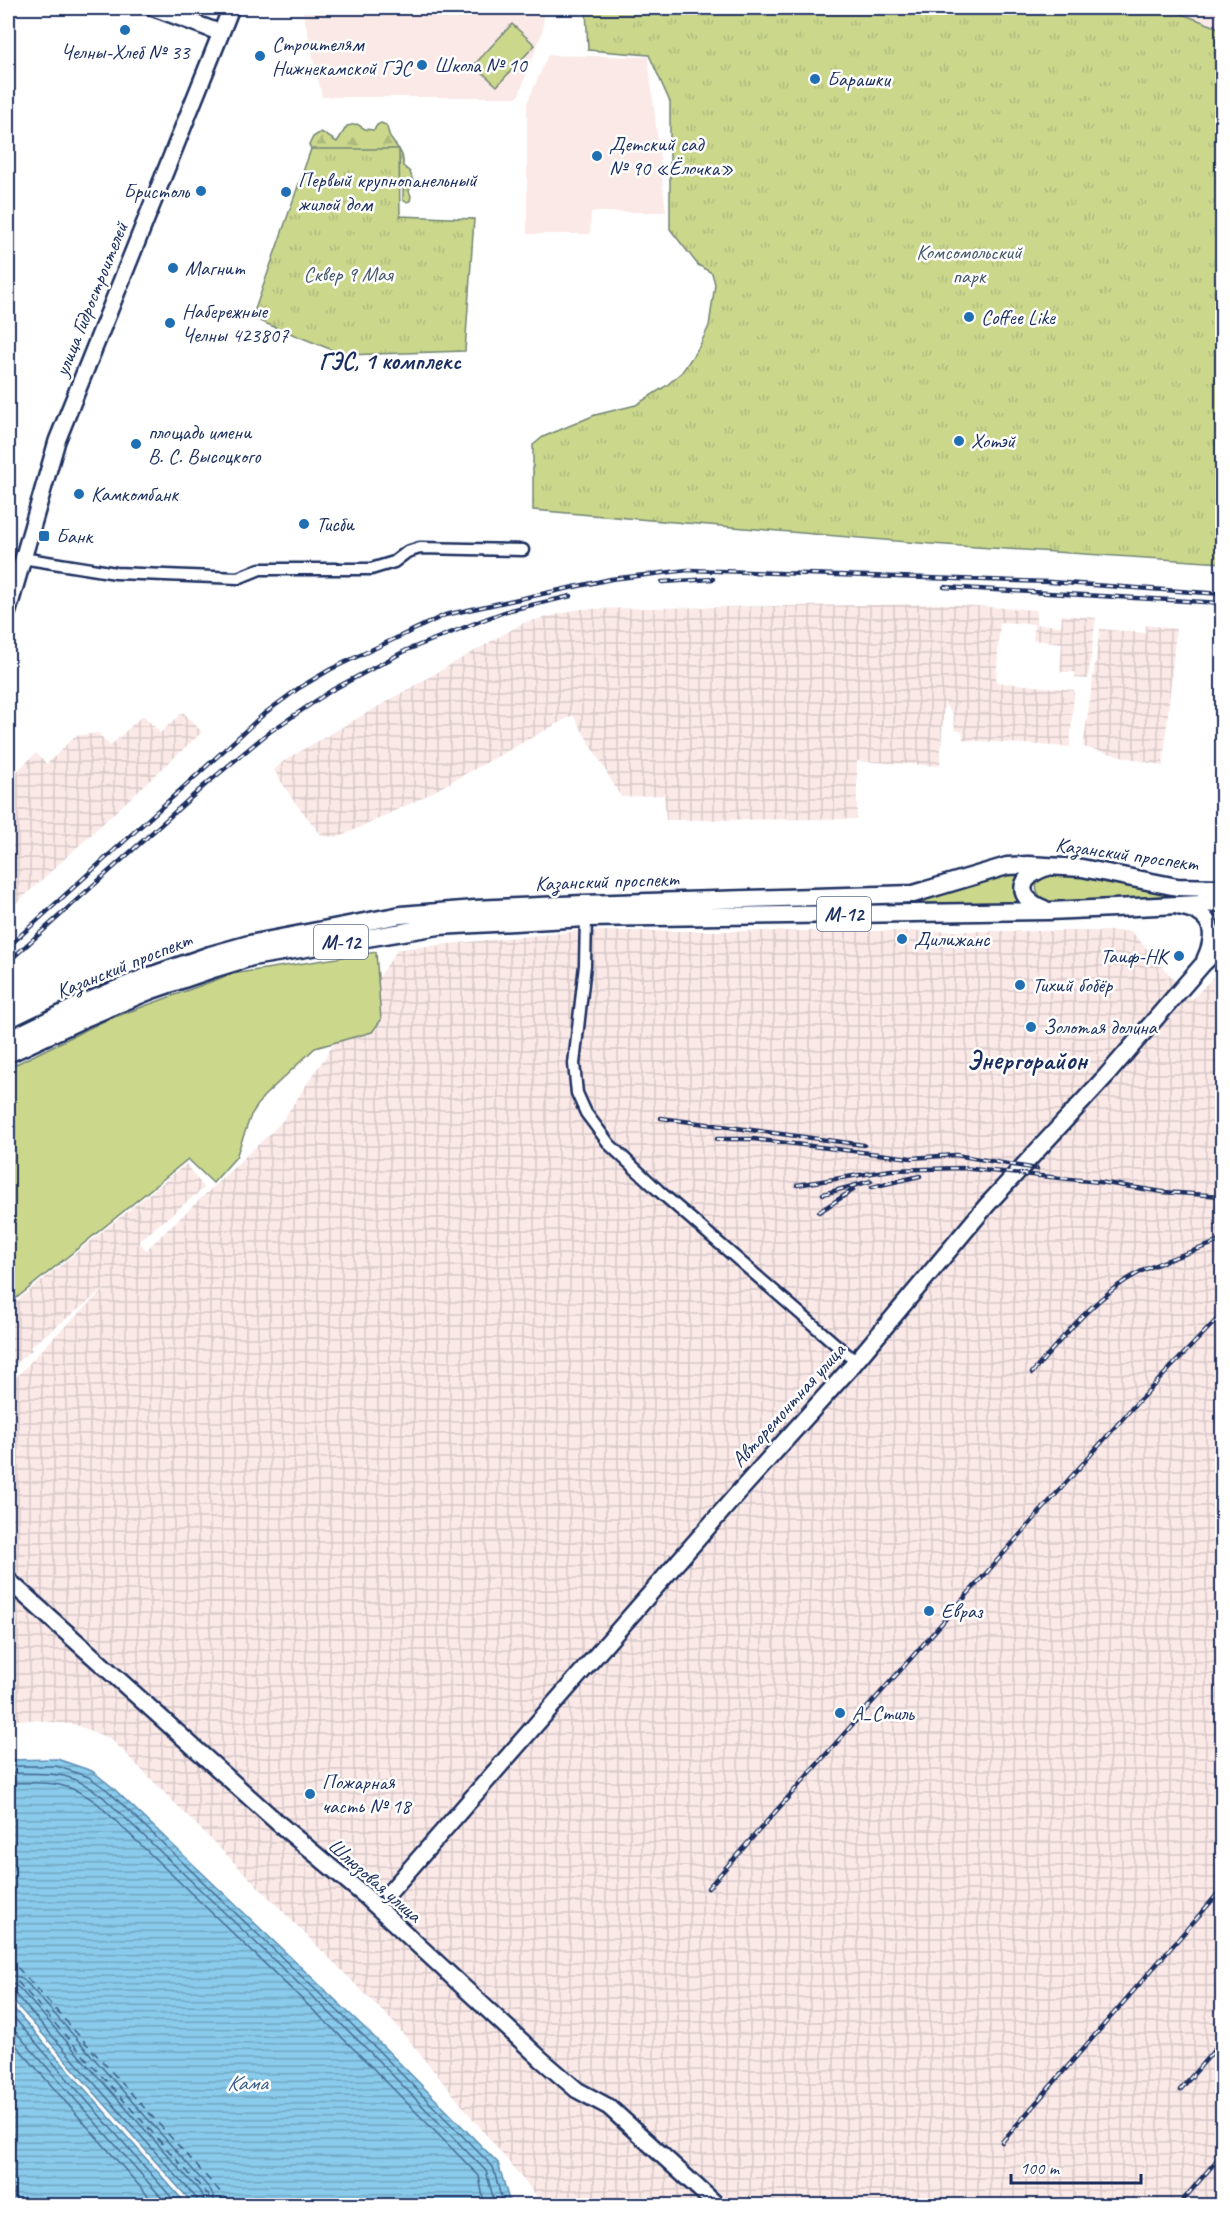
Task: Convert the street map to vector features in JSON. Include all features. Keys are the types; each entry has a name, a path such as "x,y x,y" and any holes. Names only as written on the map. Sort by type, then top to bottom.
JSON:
{"main road":[{"name":"Казанский проспект","path":"8,1054 149,991 216,968 252,957 437,919 913,894 1007,866 1055,865 1082,868 1178,887 1222,888"},
{"path":"1049,911 1032,904 1026,898 1023,888 1026,879 1035,871 1055,865"},
{"name":"Казанский проспект","path":"476,916 586,918 1049,911 1222,903"},
{"name":"Казанский проспект","path":"8,1040 82,1004 144,978 249,944 401,915 437,919"}],"street":[{"path":"154,8 220,33"},
{"name":"улица Гидростроителей","path":"8,612 57,441 231,8"},
{"path":"22,558 116,573 238,578 260,569 371,569 394,562 407,552 420,548 523,550"},
{"path":"1174,906 1195,910 1211,927 1213,936 1210,949 1202,964"},
{"path":"586,918 585,965 574,1064 578,1093 586,1113 610,1145 659,1191 856,1362"},
{"name":"Авторемонтная улица","path":"388,1894 747,1482 856,1362 987,1205 1106,1076 1202,964 1222,945"},
{"name":"Шлюзовая улица","path":"8,1580 269,1815 364,1896 577,2090 609,2107 718,2205"},
{"path":"364,1896 388,1894 387,1908 391,1921"}],"shaded area":[{"name":"Школа № 10","path":"302,8 545,8 542,33 518,97 322,97"},
{"path":"1167,8 1222,8 1222,28"},
{"name":"Детский сад № 90 «Ёлочка»","path":"548,55 648,57 666,212 591,212 590,234 527,234 527,103"},
{"path":"943,604 1036,610 1036,624 1061,626 1062,615 1096,618 1088,679 1075,678 1075,672 1060,672 1062,643 1033,640 1034,624 1000,622 996,682 1074,690 1070,747 963,740 963,732 955,730 953,714 944,702 940,766 857,761 857,819 666,820 664,795 621,797 573,715 420,799 339,837 322,836 291,797 274,770 285,760 523,623 580,609"},
{"path":"1146,625 1176,629 1163,766 1083,747 1100,629 1145,633"},
{"path":"183,712 202,732 8,911 8,780 36,753 47,764 75,736 98,733 110,746 143,715 160,733"},
{"path":"580,931 1131,931 1192,1000 1222,967 1222,2205 544,2205 396,2025 111,1739 76,1725 35,1720 8,1720 8,1386 56,1335 108,1286 30,1347 32,1350 8,1370 8,1308 186,1164 204,1188 139,1241 146,1250 280,1124 398,949"}],"green space":[{"name":"Комсомольский парк","path":"584,8 1166,8 1222,29 1222,563 931,544 533,510 533,445 543,437 595,415 636,405 666,386 682,372 699,347 709,326 715,284 712,273 698,265 670,229 670,102 649,55 588,50 586,9"},
{"path":"512,24 535,45 497,86 474,65"},
{"path":"381,123 386,125 390,138 401,154 403,166 410,172 413,181 409,191 410,201 403,200 403,185 311,149 309,145 313,137 321,132 337,142 347,126 357,124 365,129 374,130"},
{"name":"Сквер 9 Мая","path":"311,149 399,149 400,216 474,219 465,351 345,355 252,318"},
{"path":"1053,871 1214,893 1180,901 1053,903 1039,895 1036,885 1037,880"},
{"path":"1020,872 1015,889 1022,904 877,905 925,897 998,875"},
{"path":"376,952 381,1020 372,1032 315,1048 263,1097 251,1115 236,1157 213,1183 188,1159 8,1305 8,1068 104,1021 232,974"}],"water":[{"name":"Кама","path":"57,1759 92,1771 111,1786 372,2035 498,2163 509,2200 503,2206 194,2205 8,1995 8,1760"},
{"path":"8,2002 187,2205 8,2205"}],"ferry route":[{"path":"8,1957 233,2206"},
{"path":"8,1971 218,2206"}],"railway":[{"path":"8,947 265,713 299,688 331,669 445,615 611,579 688,570 1050,582 1222,594"},
{"path":"662,582 713,579"},
{"path":"944,587 1222,603"},
{"path":"8,962 205,785 268,733 332,690 407,650 488,618 510,610 571,596"},
{"path":"661,1118 864,1145"},
{"path":"717,1139 753,1139 911,1158 956,1155 1037,1169"},
{"path":"797,1185 891,1170 962,1168 1099,1182 1163,1192 1222,1196"},
{"path":"872,1187 920,1176"},
{"path":"823,1194 871,1181"},
{"path":"819,1212 853,1190"},
{"path":"1032,1373 1095,1304 1124,1282 1160,1263 1222,1240"},
{"path":"708,1888 1132,1408 1222,1314"},
{"path":"1002,2142 1222,1889"},
{"path":"1180,2090 1222,2041"},
{"path":"1178,2206 1222,2154"}],"place":[{"name":"Челны-Хлеб № 33","path":"125,30"},
{"name":"Строителям Нижнекамской ГЭС","path":"260,56"},
{"name":"Школа № 10","path":"422,65"},
{"name":"Барашки","path":"815,79"},
{"name":"Детский сад № 90 «Ёлочка»","path":"597,156"},
{"name":"Бристоль","path":"201,191"},
{"name":"Первый крупнопанельный жилой дом","path":"286,192"},
{"name":"Магнит","path":"173,268"},
{"name":"Coffee Like","path":"969,317"},
{"name":"Набережные Челны 423807","path":"170,323"},
{"name":"Хотэй","path":"959,441"},
{"name":"площадь имени В. С. Высоцкого","path":"136,444"},
{"name":"Камкомбанк","path":"79,494"},
{"name":"Тисби","path":"304,524"},
{"name":"Банк","path":"44,536"},
{"name":"Дилижанс","path":"902,939"},
{"name":"Таиф-НК","path":"1179,956"},
{"name":"Тихий бобёр","path":"1020,985"},
{"name":"Золотая долина","path":"1031,1027"},
{"name":"Евраз","path":"929,1611"},
{"name":"А_Стиль","path":"840,1713"},
{"name":"Пожарная часть № 18","path":"310,1794"}],"district":[{"name":"ГЭС, 1 комплекс","path":"390,361"},
{"name":"Энергорайон","path":"1027,1060"}]}
